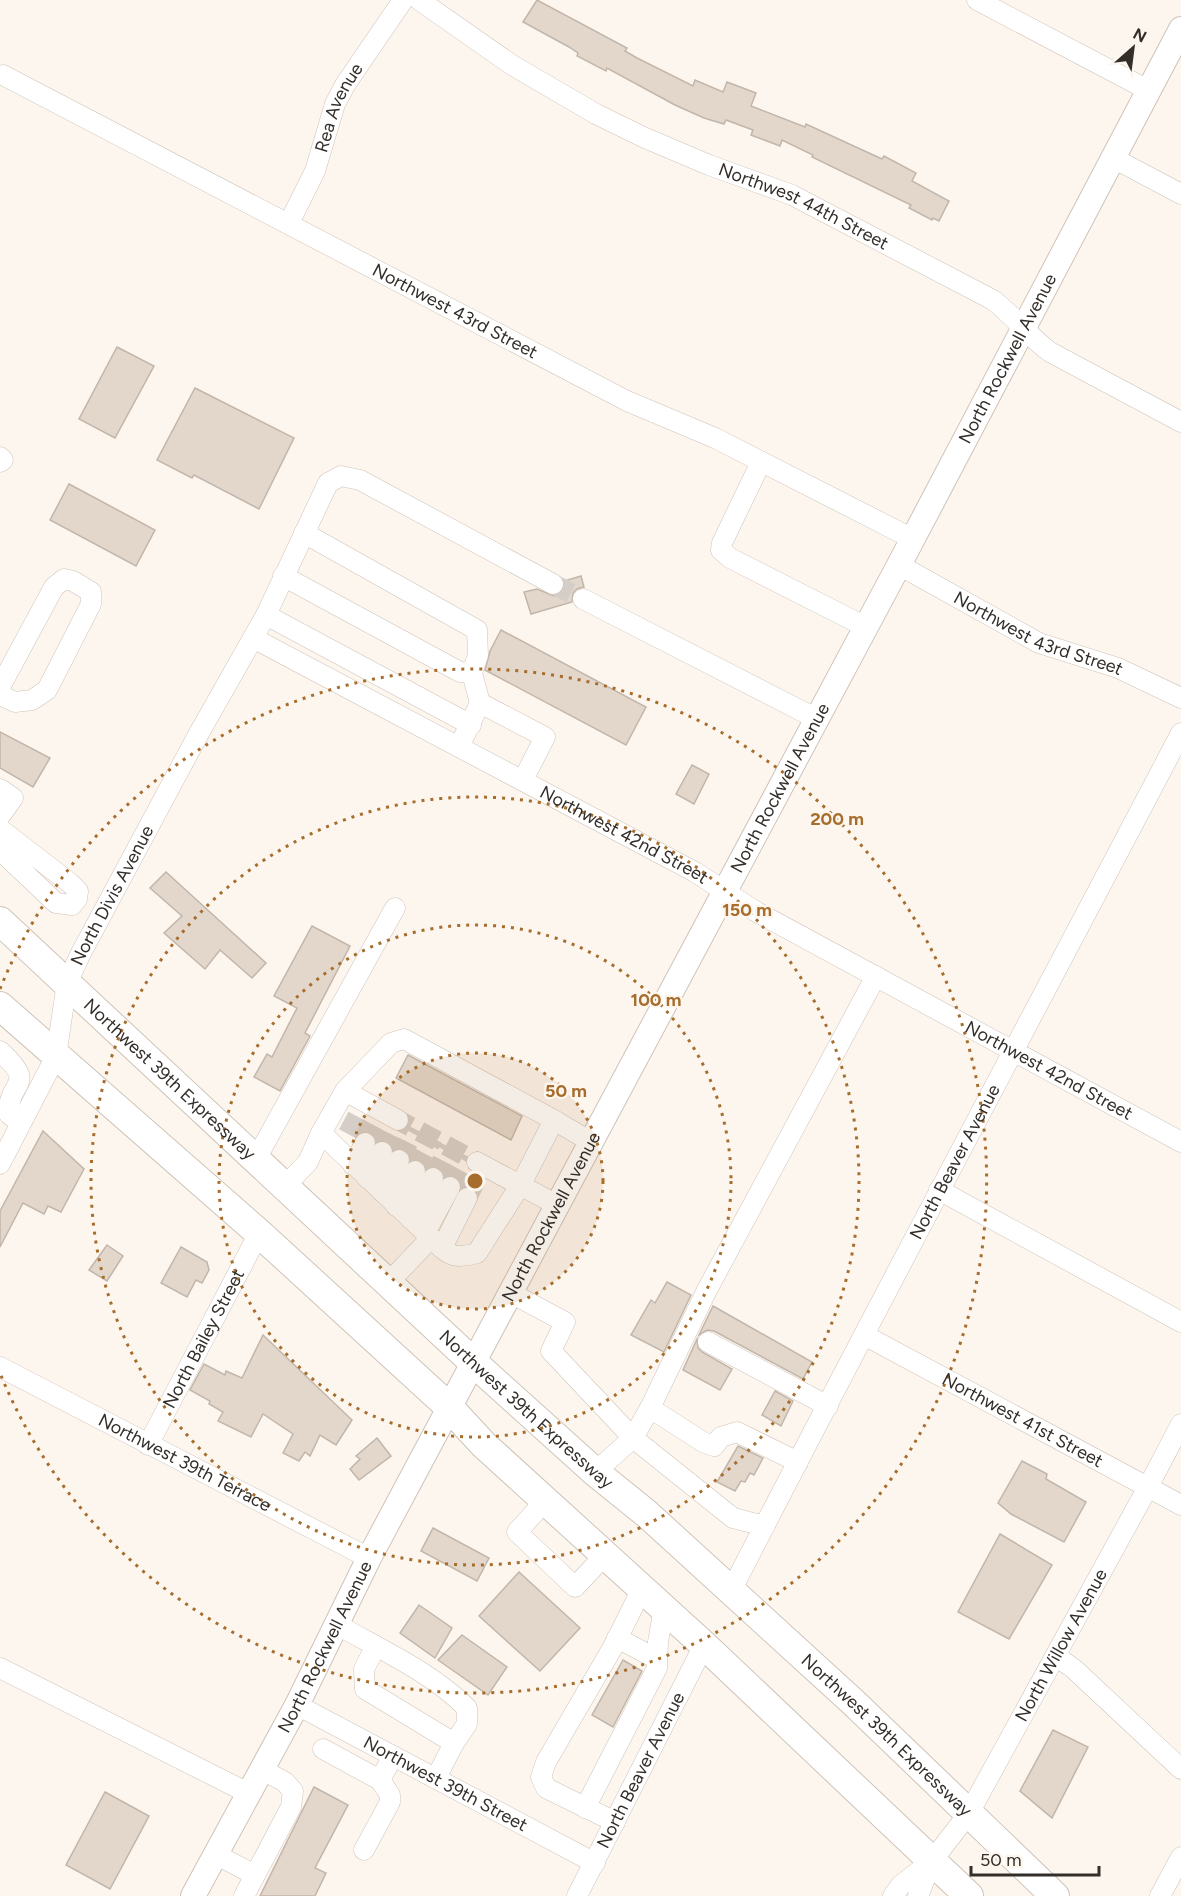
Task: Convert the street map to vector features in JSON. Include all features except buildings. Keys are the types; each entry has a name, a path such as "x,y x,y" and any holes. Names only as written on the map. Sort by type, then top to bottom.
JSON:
{"highway":[{"name":"Northwest 39th Expressway","path":"0,921 474,1362 595,1472 647,1514 853,1702 1055,1896"},
{"path":"0,1006 259,1233 449,1407 484,1445 704,1645 969,1896"}],"main road":[{"name":"North Rockwell Avenue","path":"193,1896 297,1704 369,1558 913,539 1181,29"}],"street":[{"name":"Rea Avenue","path":"289,223 315,171 335,104 345,85 403,0"},
{"name":"Northwest 44th Street","path":"418,0 512,64 596,114 654,142 792,195 993,300 1006,310 1037,343 1050,352 1181,422"},
{"path":"977,0 1148,90"},
{"name":"Northwest 43rd Street","path":"3,75 627,401 715,438 913,539"},
{"path":"1113,158 1181,194"},
{"path":"761,462 740,502 722,543 722,550 730,558 866,627"},
{"name":"North Divis Avenue","path":"0,1164 56,1056 67,983 81,953 198,735 254,638 328,483 341,476 360,480 553,584"},
{"path":"304,533 477,630 476,687 471,725 459,747"},
{"name":"Northwest 43rd Street","path":"899,565 1039,643 1118,668 1181,699"},
{"path":"283,576 460,672 476,687 545,737 523,780"},
{"path":"0,687 54,587 64,579 73,580 91,592 91,604 47,690 32,700 15,702 0,695"},
{"path":"583,599 817,719"},
{"path":"266,615 471,725"},
{"name":"Northwest 42nd Street","path":"254,638 694,872 755,911 1181,1142"},
{"path":"365,698 377,675"},
{"name":"North Beaver Avenue","path":"731,1591 939,1190 1181,733"},
{"path":"0,789 13,798 0,816"},
{"path":"0,829 70,883 78,891 77,899 72,905 56,903 0,850"},
{"path":"256,1159 395,908"},
{"path":"595,1472 633,1438 650,1408 713,1280 876,976"},
{"path":"285,1186 308,1162 321,1133 345,1091 391,1043 404,1039 554,1119 591,1142"},
{"path":"0,1051 15,1065 20,1076 20,1083 9,1106 9,1114 21,1123"},
{"path":"345,1091 376,1114"},
{"path":"360,1172 447,1253 460,1258 477,1253 521,1184 554,1119"},
{"path":"321,1133 391,1159 433,1240"},
{"path":"360,1172 391,1159"},
{"path":"360,1172 391,1159"},
{"path":"391,1159 396,1206"},
{"path":"391,1159 396,1206"},
{"path":"480,1166 521,1184 557,1205"},
{"path":"939,1190 1181,1322"},
{"path":"388,1283 433,1240 467,1197"},
{"name":"North Bailey Street","path":"148,1445 259,1233"},
{"path":"511,1293 565,1322 551,1351 633,1438 733,1518 765,1526"},
{"name":"Northwest 41st Street","path":"864,1335 1181,1505"},
{"path":"708,1342 828,1406"},
{"name":"Northwest 39th Terrace","path":"0,1367 369,1558"},
{"path":"650,1408 703,1443 714,1446 721,1437 737,1432 798,1462"},
{"name":"North Willow Avenue","path":"932,1860 969,1813 1181,1424"},
{"path":"545,1501 517,1532 575,1587 604,1555"},
{"path":"615,1822 546,1788 540,1777 546,1762 617,1638 642,1589"},
{"path":"585,1808 657,1668 664,1608"},
{"path":"336,1624 450,1691 467,1708 467,1724 454,1743 436,1778"},
{"path":"617,1638 657,1659"},
{"name":"North Beaver Avenue","path":"577,1896 704,1645"},
{"path":"376,1647 364,1669 365,1689 454,1743"},
{"path":"1056,1656 1074,1669 1181,1769"},
{"path":"0,1668 248,1793"},
{"name":"Northwest 39th Street","path":"297,1704 595,1863"},
{"path":"628,1724 657,1739"},
{"path":"323,1749 380,1780 390,1795 390,1802 364,1850"},
{"path":"380,1780 393,1756"},
{"path":"244,1896 291,1807 293,1791 285,1782 261,1769"},
{"path":"215,1854 255,1875"},
{"path":"1160,1896 1181,1857"},
{"path":"893,1896 901,1885 932,1860"},
{"path":"918,1896 932,1860"}],"tunnel":[{"path":"553,584 583,599"},
{"path":"348,1134 359,1113"},
{"path":"382,1152 398,1120 477,1162"},
{"path":"365,1143 376,1122"},
{"path":"399,1160 415,1129"},
{"path":"415,1171 433,1138"},
{"path":"433,1178 449,1147"},
{"path":"450,1187 467,1156"},
{"path":"467,1198 480,1172"}]}
